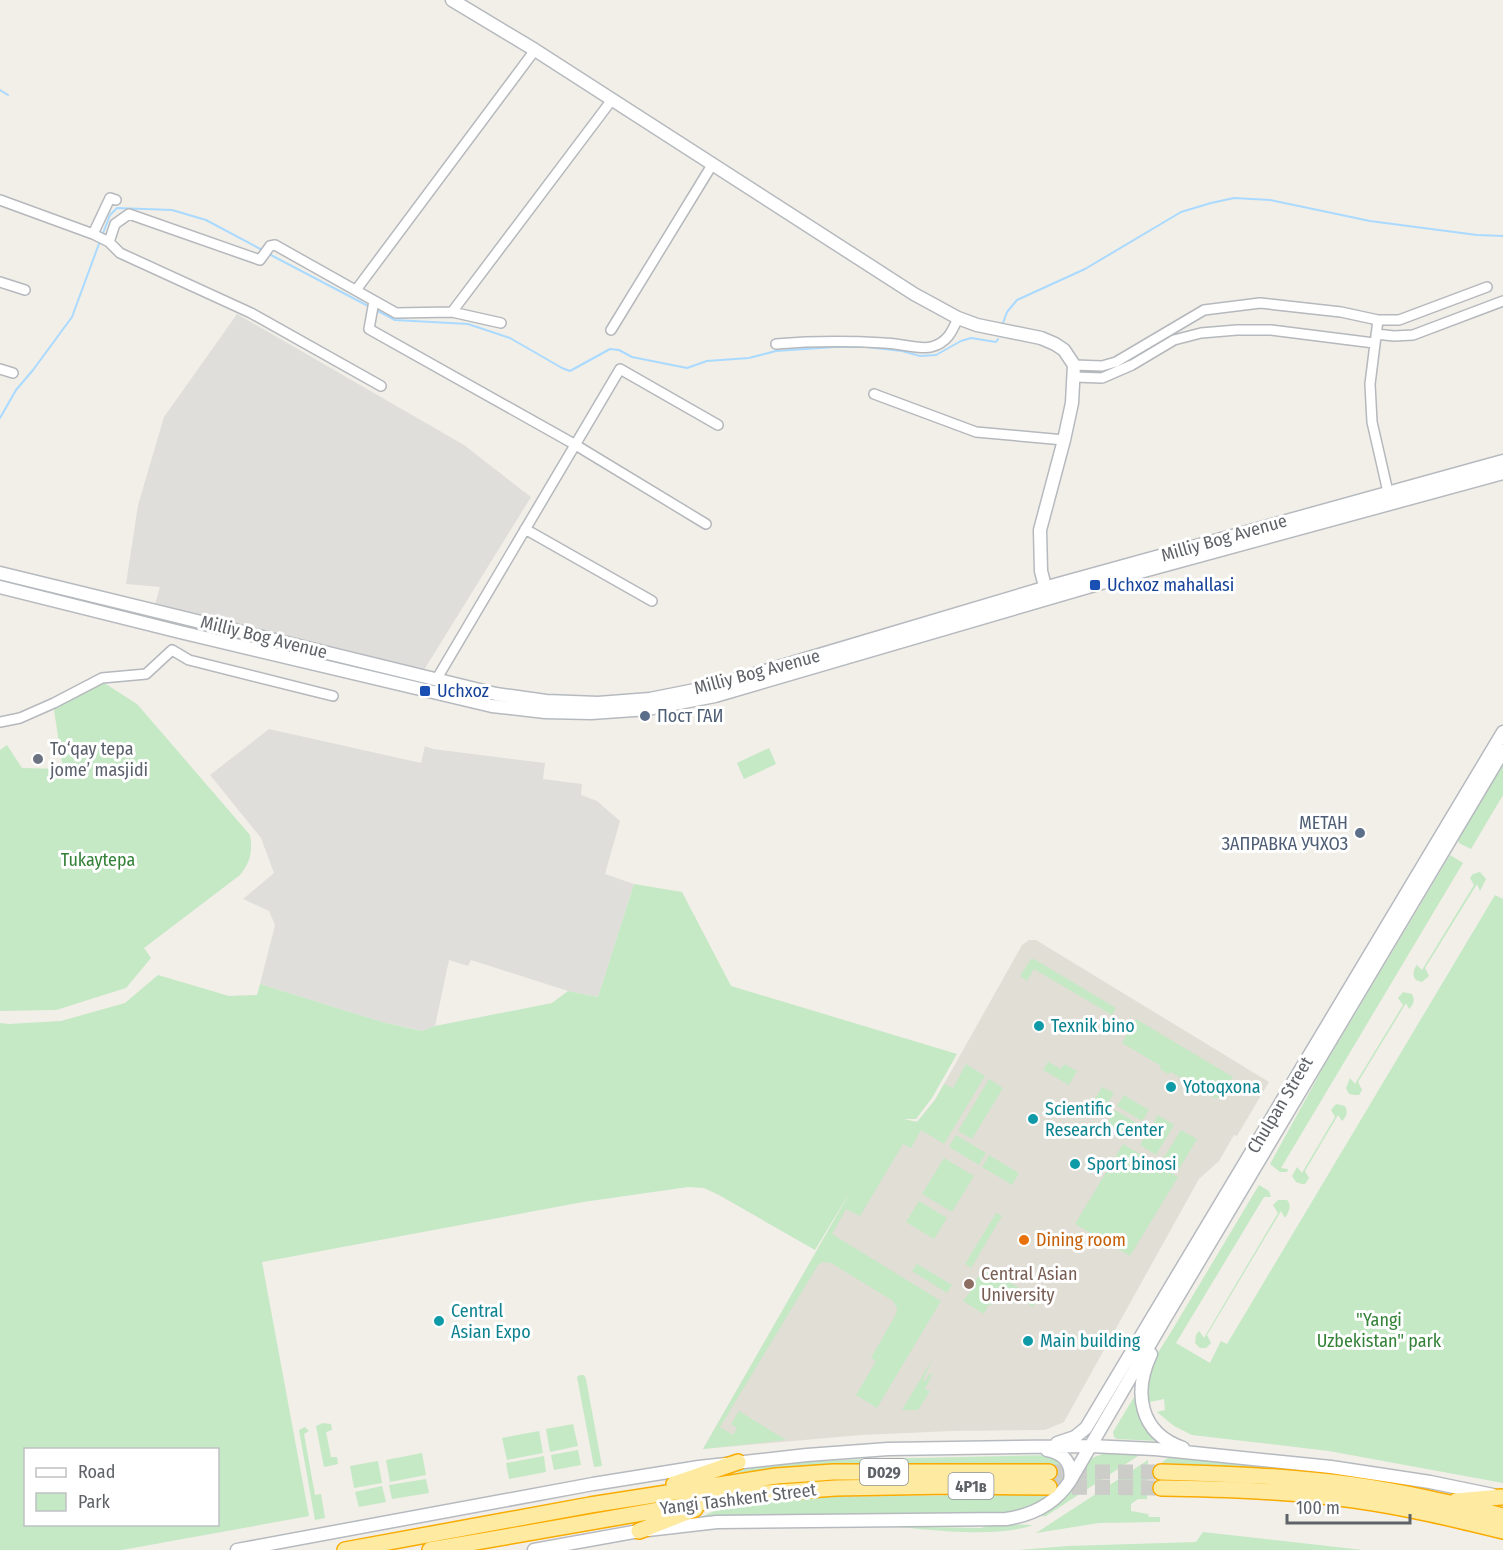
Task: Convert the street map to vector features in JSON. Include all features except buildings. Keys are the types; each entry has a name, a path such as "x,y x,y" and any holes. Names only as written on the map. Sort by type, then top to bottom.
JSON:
{"highway":[{"path":"634,1498 738,1462"},
{"name":"Yangi Tashkent Street","path":"430,1550 721,1491 776,1476 833,1472 1049,1479"},
{"path":"1503,1516 1381,1489 1323,1481 1256,1475 1161,1480 1342,1499 1420,1512 1503,1531"},
{"name":"Yangi Tashkent Street","path":"721,1491 799,1490 1049,1479"},
{"path":"634,1498 721,1491"},
{"path":"639,1531 721,1491"},
{"path":"1444,1502 1502,1497"},
{"name":"Yangi Tashkent Street","path":"345,1550 634,1498"}],"main road":[{"path":"452,0 914,294 958,318 977,325 1041,338 1064,350 1075,371 1065,440 1040,530 1041,571 1046,593"},
{"name":"Milliy Bog Avenue","path":"1282,527 1388,492 1503,461"},
{"name":"Milliy Bog Avenue","path":"0,573 496,694 546,701 598,702 666,696 745,677 1282,527 1503,473"},
{"name":"Milliy Bog Avenue","path":"0,586 180,632 492,706 545,712 627,711 673,705 733,691 1046,593"},
{"path":"305,662 308,648"},
{"name":"Chulpan Street","path":"1034,1447 1068,1440 1086,1428 1503,732"},
{"name":"Chulpan Street","path":"534,1550 639,1531 696,1524 750,1521 1006,1519 1028,1514 1057,1497 1070,1481 1503,751"},
{"path":"1186,1283 1145,1369 1142,1402 1149,1424 1162,1438 1182,1448 1210,1454"},
{"path":"237,1550 593,1484 738,1462 888,1449 1090,1446 1155,1449 1382,1474 1502,1497"},
{"path":"1034,1447 1053,1451 1063,1456 1070,1468 1070,1481"}],"street":[{"path":"356,290 534,51"},
{"path":"452,312 611,101"},
{"path":"611,330 712,165"},
{"path":"93,234 110,198 116,200"},
{"path":"0,200 93,234 109,242 120,253 251,313 381,386"},
{"path":"109,242 115,224 129,214 260,260 270,246 275,245 356,290 373,306 396,313 452,312 501,323"},
{"path":"0,282 25,290"},
{"path":"1075,371 1116,362 1204,310 1260,303 1341,312 1378,320 1399,320 1487,287"},
{"path":"1075,371 1102,378 1132,365 1174,340 1201,333 1271,330 1363,340 1413,335 1503,301"},
{"path":"373,306 369,329 574,444 706,525"},
{"path":"776,344 856,341 905,344 921,348 933,347 950,336 958,318"},
{"path":"1378,320 1370,384 1372,422 1388,492"},
{"path":"0,369 13,373"},
{"path":"436,680 620,369 718,425"},
{"path":"874,394 976,432 1065,440"},
{"path":"525,529 652,601"},
{"path":"0,722 20,718 54,704 102,678 146,674 172,650 180,632"},
{"path":"172,650 189,660 333,696"}],"shaded area":[{"path":"237,314 464,445 531,497 424,670 155,604 160,587 126,584 138,505 164,417"},
{"path":"269,729 421,763 425,746 433,749 545,763 543,779 582,784 581,795 597,801 620,821 605,874 634,884 598,997 568,991 471,960 468,966 449,960 435,1026 423,1031 382,1022 260,984 275,925 269,911 243,899 274,873 261,838 210,775"},
{"name":"Central Asian University","path":"1029,940 1036,940 1269,1082 1237,1136 1234,1135 1219,1161 1199,1179 1064,1422 1045,1430 861,1435 703,1449 894,1117 917,1122 935,1100 1022,945"}],"green space":[{"name":"Tukaytepa","path":"101,681 137,704 250,835 250,856 240,875 144,948 151,958 126,988 56,1010 0,1011 0,750 7,745 22,768 63,769 54,710"},
{"path":"769,748 776,764 744,779 737,763"},
{"path":"1503,762 1503,795 1471,849 1459,843 1457,838"},
{"path":"1450,855 1463,863 1281,1168 1288,1169 1287,1172 1280,1172 1270,1164 1324,1066"},
{"path":"1480,872 1486,879 1480,891 1477,884 1425,968 1429,976 1422,982 1416,980 1414,971 1417,965 1422,970 1474,885 1470,878 1473,874"},
{"path":"634,884 682,892 731,986 957,1054 932,1098 916,1119 903,1119 917,1122 935,1100 944,1084 953,1088 966,1064 985,1076 944,1144 921,1130 911,1148 903,1144 860,1216 846,1209 832,1234 941,1301 877,1408 856,1395 876,1361 871,1358 896,1314 897,1308 893,1301 831,1263 823,1262 818,1265 720,1427 733,1435 737,1428 731,1424 739,1411 786,1440 703,1449 853,1187 815,1250 704,1188 688,1187 583,1202 262,1262 309,1516 122,1550 0,1550 0,1023 61,1021 125,1003 158,975 229,996 257,995 260,984 382,1022 422,1031 435,1026 552,1003 568,991 598,997"},
{"name":"\"Yangi Uzbekistan\" park","path":"1495,895 1503,899 1503,1483 1329,1451 1192,1435 1174,1426 1157,1412 1165,1410 1164,1399 1145,1403 1146,1385 1151,1368 1259,1185 1269,1191 1271,1197 1264,1197 1176,1343 1210,1363 1221,1341 1227,1344"},
{"path":"1031,959 1116,1008 1112,1015 1034,969 1027,981 1020,976"},
{"path":"1403,992 1412,994 1413,1004 1409,1009 1406,1003 1358,1082 1362,1090 1359,1095 1349,1094 1346,1088 1350,1078 1355,1084 1403,1005 1398,998"},
{"path":"1136,1019 1233,1077 1220,1098 1216,1099 1171,1072 1168,1074 1160,1069 1161,1066 1122,1043"},
{"path":"1048,1062 1061,1069 1064,1064 1077,1071 1069,1085 1043,1070"},
{"path":"989,1079 1003,1088 972,1139 958,1131"},
{"path":"1102,1087 1114,1093 1099,1118 1087,1112"},
{"path":"1124,1095 1149,1110 1142,1121 1117,1106"},
{"path":"1336,1104 1345,1106 1346,1116 1342,1121 1338,1115 1305,1171 1309,1178 1305,1184 1296,1182 1292,1176 1297,1167 1302,1173 1335,1117 1331,1110"},
{"path":"1115,1110 1140,1125 1133,1138 1107,1123"},
{"path":"1158,1115 1174,1125 1156,1155 1140,1145"},
{"path":"1181,1130 1197,1139 1179,1169 1163,1159"},
{"path":"956,1135 986,1153 979,1165 949,1147"},
{"path":"1123,1144 1178,1177 1130,1256 1075,1224"},
{"path":"989,1155 1019,1173 1012,1185 982,1167"},
{"path":"944,1158 974,1176 952,1212 922,1194"},
{"path":"1278,1200 1289,1202 1288,1213 1285,1218 1281,1211 1207,1335 1211,1343 1206,1348 1200,1348 1195,1343 1196,1335 1199,1331 1204,1338 1278,1213 1273,1205"},
{"path":"919,1201 947,1218 934,1239 906,1222"},
{"path":"996,1213 1002,1216 971,1268 965,1264"},
{"path":"917,1264 952,1285 947,1293 912,1271"},
{"path":"984,1267 1038,1299 1033,1307 999,1286 995,1293 998,1295 991,1305 988,1305 984,1314 963,1301 976,1284"},
{"path":"933,1358 923,1380 925,1381 933,1373 925,1389 930,1391 918,1410 902,1410"},
{"path":"584,1375 586,1379 602,1466 594,1467 577,1377"},
{"path":"1134,1397 1142,1422 1158,1441 1114,1437 1113,1432"},
{"path":"323,1423 331,1424 332,1430 326,1432 331,1457 337,1457 338,1464 324,1467 316,1426"},
{"path":"573,1424 578,1446 550,1452 546,1429"},
{"path":"305,1427 309,1431 304,1434 315,1495 321,1494 325,1518 315,1520 299,1430"},
{"path":"539,1431 543,1453 507,1460 502,1438"},
{"path":"578,1450 581,1465 554,1470 551,1455"},
{"path":"422,1453 426,1475 390,1482 386,1460"},
{"path":"1105,1453 1141,1454 1046,1516 1031,1517 1092,1458"},
{"path":"1050,1455 1060,1459 1066,1472 1064,1483 1039,1504 1015,1512 699,1518 727,1505 742,1502 815,1497 1049,1494 1049,1464 838,1464 730,1473 739,1468 830,1460"},
{"path":"544,1456 546,1472 509,1479 506,1463"},
{"path":"1174,1456 1306,1469 1407,1484 1407,1487 1346,1477 1285,1471 1162,1465 1161,1495 1158,1494 1160,1466 1168,1458"},
{"path":"1148,1460 1147,1499 1138,1499 1131,1504 1131,1511 1148,1514 1149,1517 1160,1517 1160,1522 1099,1523 1036,1533"},
{"path":"378,1461 382,1483 354,1488 350,1466"},
{"path":"426,1479 429,1493 392,1499 389,1485"},
{"path":"382,1486 386,1502 359,1507 355,1492"},
{"path":"917,1523 926,1527 981,1528 993,1524 1033,1525 1017,1529 978,1532 879,1525"},
{"path":"1203,1532 1363,1550 1018,1550 1196,1542"}],"waterway":[{"path":"0,90 8,95"},
{"path":"1003,323 1007,312 1017,300 1085,269 1181,212 1234,198 1270,200 1370,221 1477,235 1503,236"},
{"path":"102,236 110,215 117,208 172,210 206,220 264,251"},
{"path":"0,418 16,390 72,317 100,241"},
{"path":"269,254 370,307"},
{"path":"376,310 395,320 468,324 510,338 570,371 610,349 619,350 632,357 687,368 707,361 749,358 776,351 835,347 866,347 902,351 920,356 936,355 971,338 996,342 998,339"}],"tunnel":[{"path":"1049,1472 1161,1472"},
{"path":"1049,1487 1161,1488"}],"place":[{"name":"Uchxoz mahallasi","path":"1095,585"},
{"name":"Uchxoz","path":"425,691"},
{"name":"Пост ГАИ","path":"645,716"},
{"name":"To‘qay tepa jome’ masjidi","path":"38,759"},
{"name":"МЕТАН ЗАПРАВКА УЧХОЗ","path":"1360,833"},
{"name":"Texnik bino","path":"1039,1026"},
{"name":"Yotoqxona","path":"1171,1087"},
{"name":"Scientific Research Center","path":"1033,1119"},
{"name":"Sport binosi","path":"1075,1164"},
{"name":"Dining room","path":"1024,1240"},
{"name":"Central Asian University","path":"969,1284"},
{"name":"Central Asian Expo","path":"439,1321"},
{"name":"Main building","path":"1028,1341"}]}
